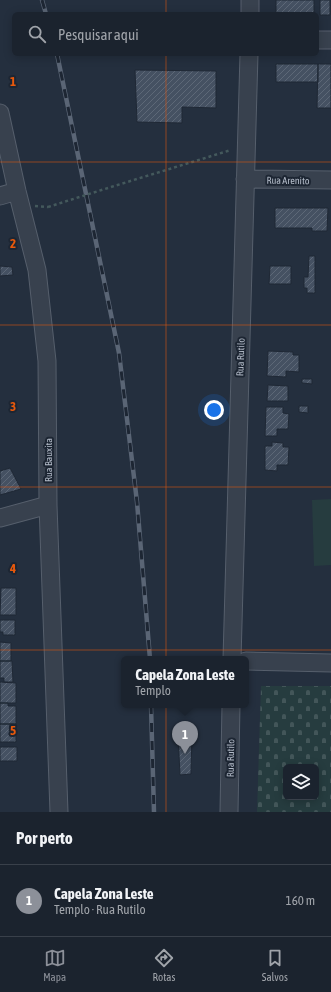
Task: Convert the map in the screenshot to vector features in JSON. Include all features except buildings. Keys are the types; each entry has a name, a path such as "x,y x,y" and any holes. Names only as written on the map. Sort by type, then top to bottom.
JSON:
{"street":[{"path":"250,0 250,12"},
{"path":"319,40 331,40"},
{"name":"Rua Rutilo","path":"232,656 249,56"},
{"name":"Rua Bauxita","path":"0,113 17,191 37,270 47,361 48,505 59,812"},
{"name":"Rua Arenito","path":"245,179 331,180"},
{"path":"0,196 17,191"},
{"path":"0,518 48,505"},
{"path":"249,661 331,663"},
{"name":"Rua Rutilo","path":"229,812 231,708"}],"path":[{"path":"48,207 246,146"}],"green space":[{"path":"331,499 331,565 314,566 312,500"},
{"path":"261,686 331,686 331,812 257,812"}],"railway":[{"path":"42,0 45,12"},
{"path":"57,56 119,353 137,502 150,656"},
{"path":"151,708 154,812"}],"place":[{"name":"Capela Zona Leste","path":"185,754"}]}
